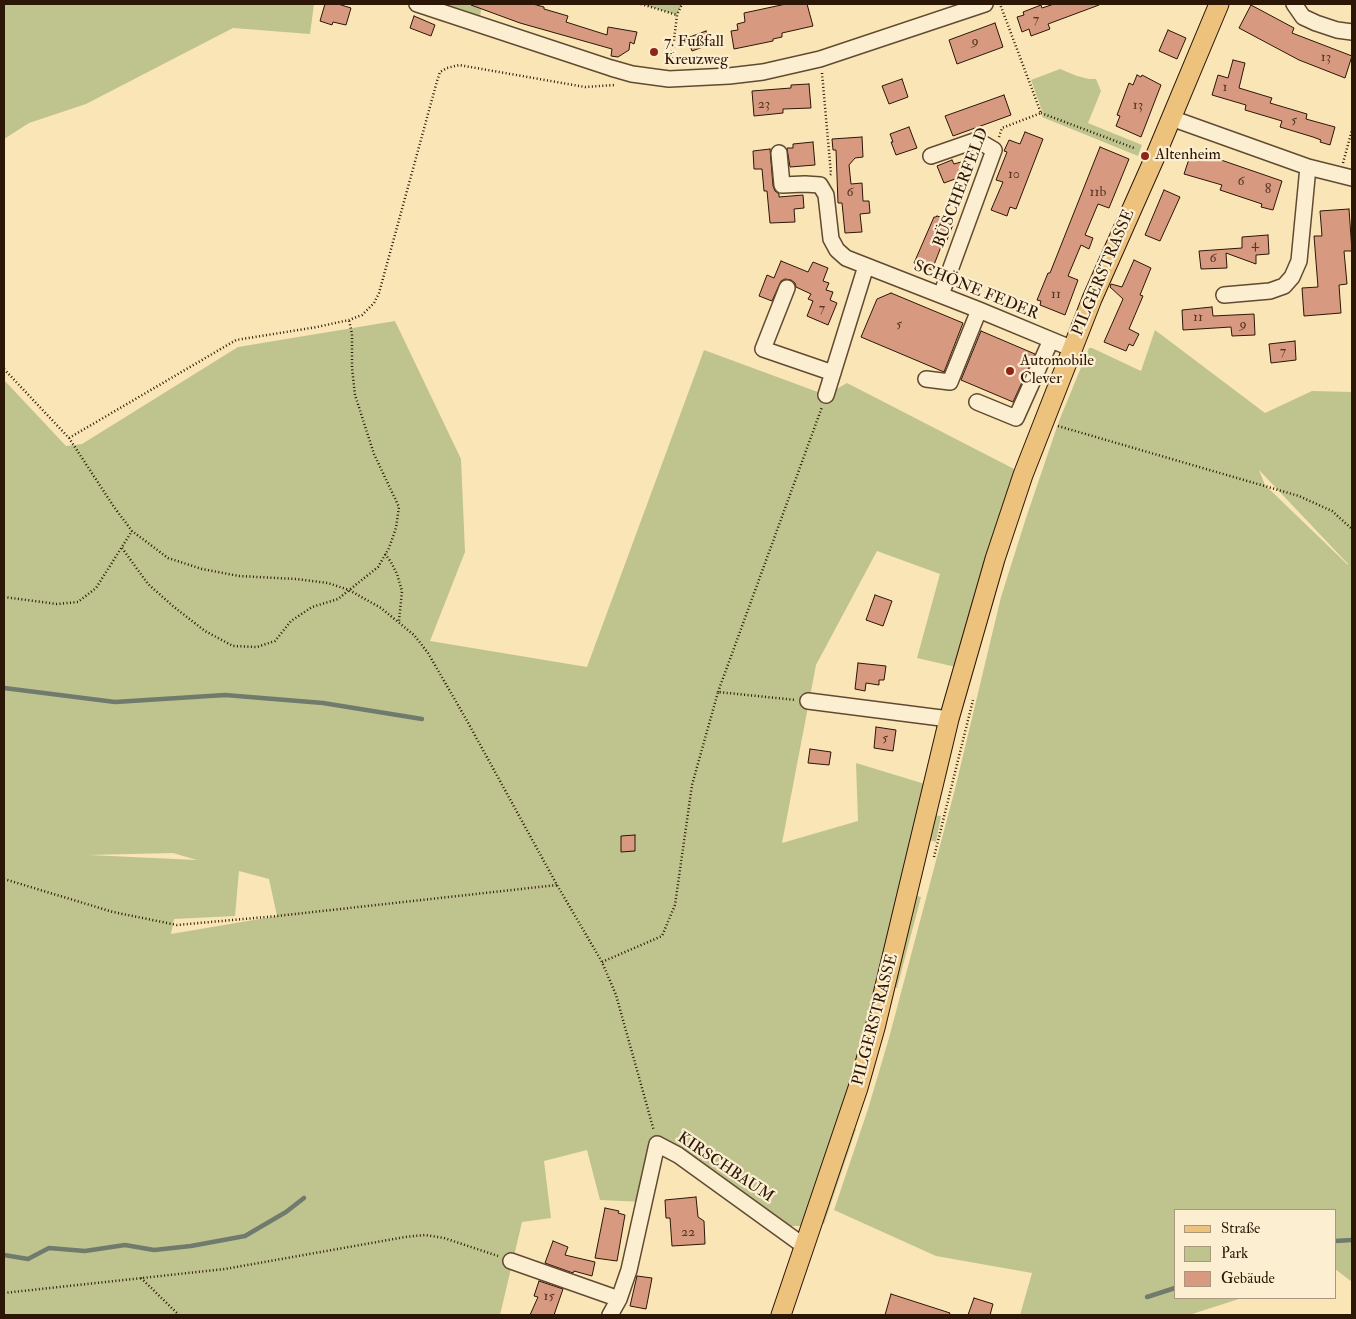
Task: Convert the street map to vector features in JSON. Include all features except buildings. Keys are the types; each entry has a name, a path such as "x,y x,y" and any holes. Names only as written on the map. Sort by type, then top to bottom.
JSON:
{"main road":[{"name":"PILGERSTRASSE","path":"782,1315 858,1088 876,1028 949,719 998,550 1023,475 1092,299 1172,118 1219,4"}],"street":[{"path":"416,4 632,74 670,79 763,72 820,60 985,4"},
{"path":"1294,4 1303,17 1316,24 1352,32"},
{"path":"1172,118 1308,167 1352,178"},
{"path":"931,156 977,140 994,150"},
{"name":"BÜSCHERFELD","path":"941,295 994,150"},
{"path":"779,153 782,185 805,184 820,186"},
{"path":"1224,295 1270,291 1284,286 1292,277 1299,262 1308,167"},
{"name":"SCHÖNE FEDER","path":"820,186 826,195 832,239 837,250 846,258 1072,349"},
{"path":"826,395 866,266"},
{"path":"787,288 763,349 833,374"},
{"path":"926,379 950,382 979,310"},
{"path":"977,402 1016,418 1050,340"},
{"path":"808,702 949,719"},
{"name":"KIRSCHBAUM","path":"610,1315 619,1299 628,1270 657,1144 678,1155 804,1246"},
{"path":"511,1260 619,1299"}],"path":[{"path":"641,4 677,15"},
{"path":"670,79 677,15 682,4"},
{"path":"1000,4 1041,113 1134,148"},
{"path":"69,438 236,340 349,320 362,315 374,304 379,293 440,72 460,65 585,87 625,82 632,74"},
{"path":"820,186 832,174 823,84"},
{"name":"BÜSCHERFELD","path":"994,150 1002,128 1041,113"},
{"path":"1346,151 1352,130"},
{"path":"122,548 148,584 174,607 205,631 233,646 257,646 275,641 291,621 312,607 338,599 378,567 396,528 399,506 374,454 355,395 352,368 352,334 349,320"},
{"path":"4,369 69,438 132,531 168,558 202,569 239,576 328,583 349,590 381,608 414,635 428,653 466,719 557,885 602,962 616,995 657,1144"},
{"path":"602,962 662,936 675,905 692,785 718,692 826,395"},
{"path":"1056,426 1299,496 1332,511 1352,528"},
{"path":"4,597 57,604 78,602 96,588 132,531"},
{"path":"385,554 397,574 402,592 398,621"},
{"path":"718,692 808,702"},
{"path":"4,879 113,912 177,925 277,916 557,885"},
{"path":"4,1293 225,1269 404,1237 425,1235 444,1238 511,1260"},
{"path":"141,1278 179,1315"}],"green space":[{"path":"4,4 314,4 310,34 233,28 86,104 29,123 4,139"},
{"path":"442,4 482,4 480,17"},
{"path":"641,4 682,4 677,15"},
{"path":"1060,69 1077,76 1096,79 1101,91 1088,123 1142,145 1138,156 1042,117 1043,113 1031,80"},
{"path":"395,321 461,459 465,552 430,641 587,667 704,350 826,395 847,383 1018,471 956,667 917,658 940,574 877,551 816,665 782,843 858,821 856,763 925,784 855,1072 804,1226 786,1226 657,1144 644,1202 600,1200 587,1150 544,1161 551,1218 522,1222 500,1315 4,1315 4,380 66,446 82,444 238,347","holes":["173,853 197,860 89,855","239,871 269,879 277,916 171,934 174,919 235,916"]},
{"path":"1155,330 1265,413 1312,391 1352,392 1352,1282 1336,1270 1336,1209 1174,1209 1174,1299 1239,1299 1189,1315 1020,1315 1032,1273 936,1256 834,1210 868,1109 889,1038 955,789 1001,597 1059,421 1089,348 1141,371","holes":["1259,470 1348,564 1265,485"]},
{"path":"932,815 941,816 936,842 926,839"},
{"path":"914,895 921,897 897,988 892,987"},
{"path":"852,1128 856,1129 824,1224 819,1223"}],"waterway":[{"path":"4,688 115,702 225,695 323,703 422,719"},
{"path":"4,1255 28,1259 49,1248 85,1251 125,1245 154,1250 191,1246 245,1236 286,1212 304,1198"},
{"path":"1336,1241 1352,1240"},
{"path":"1147,1297 1174,1288"}],"place":[{"name":"7. Fußfall Kreuzweg","path":"654,52"},
{"name":"Altenheim","path":"1145,156"},
{"name":"Automobile Clever","path":"1010,371"}]}
